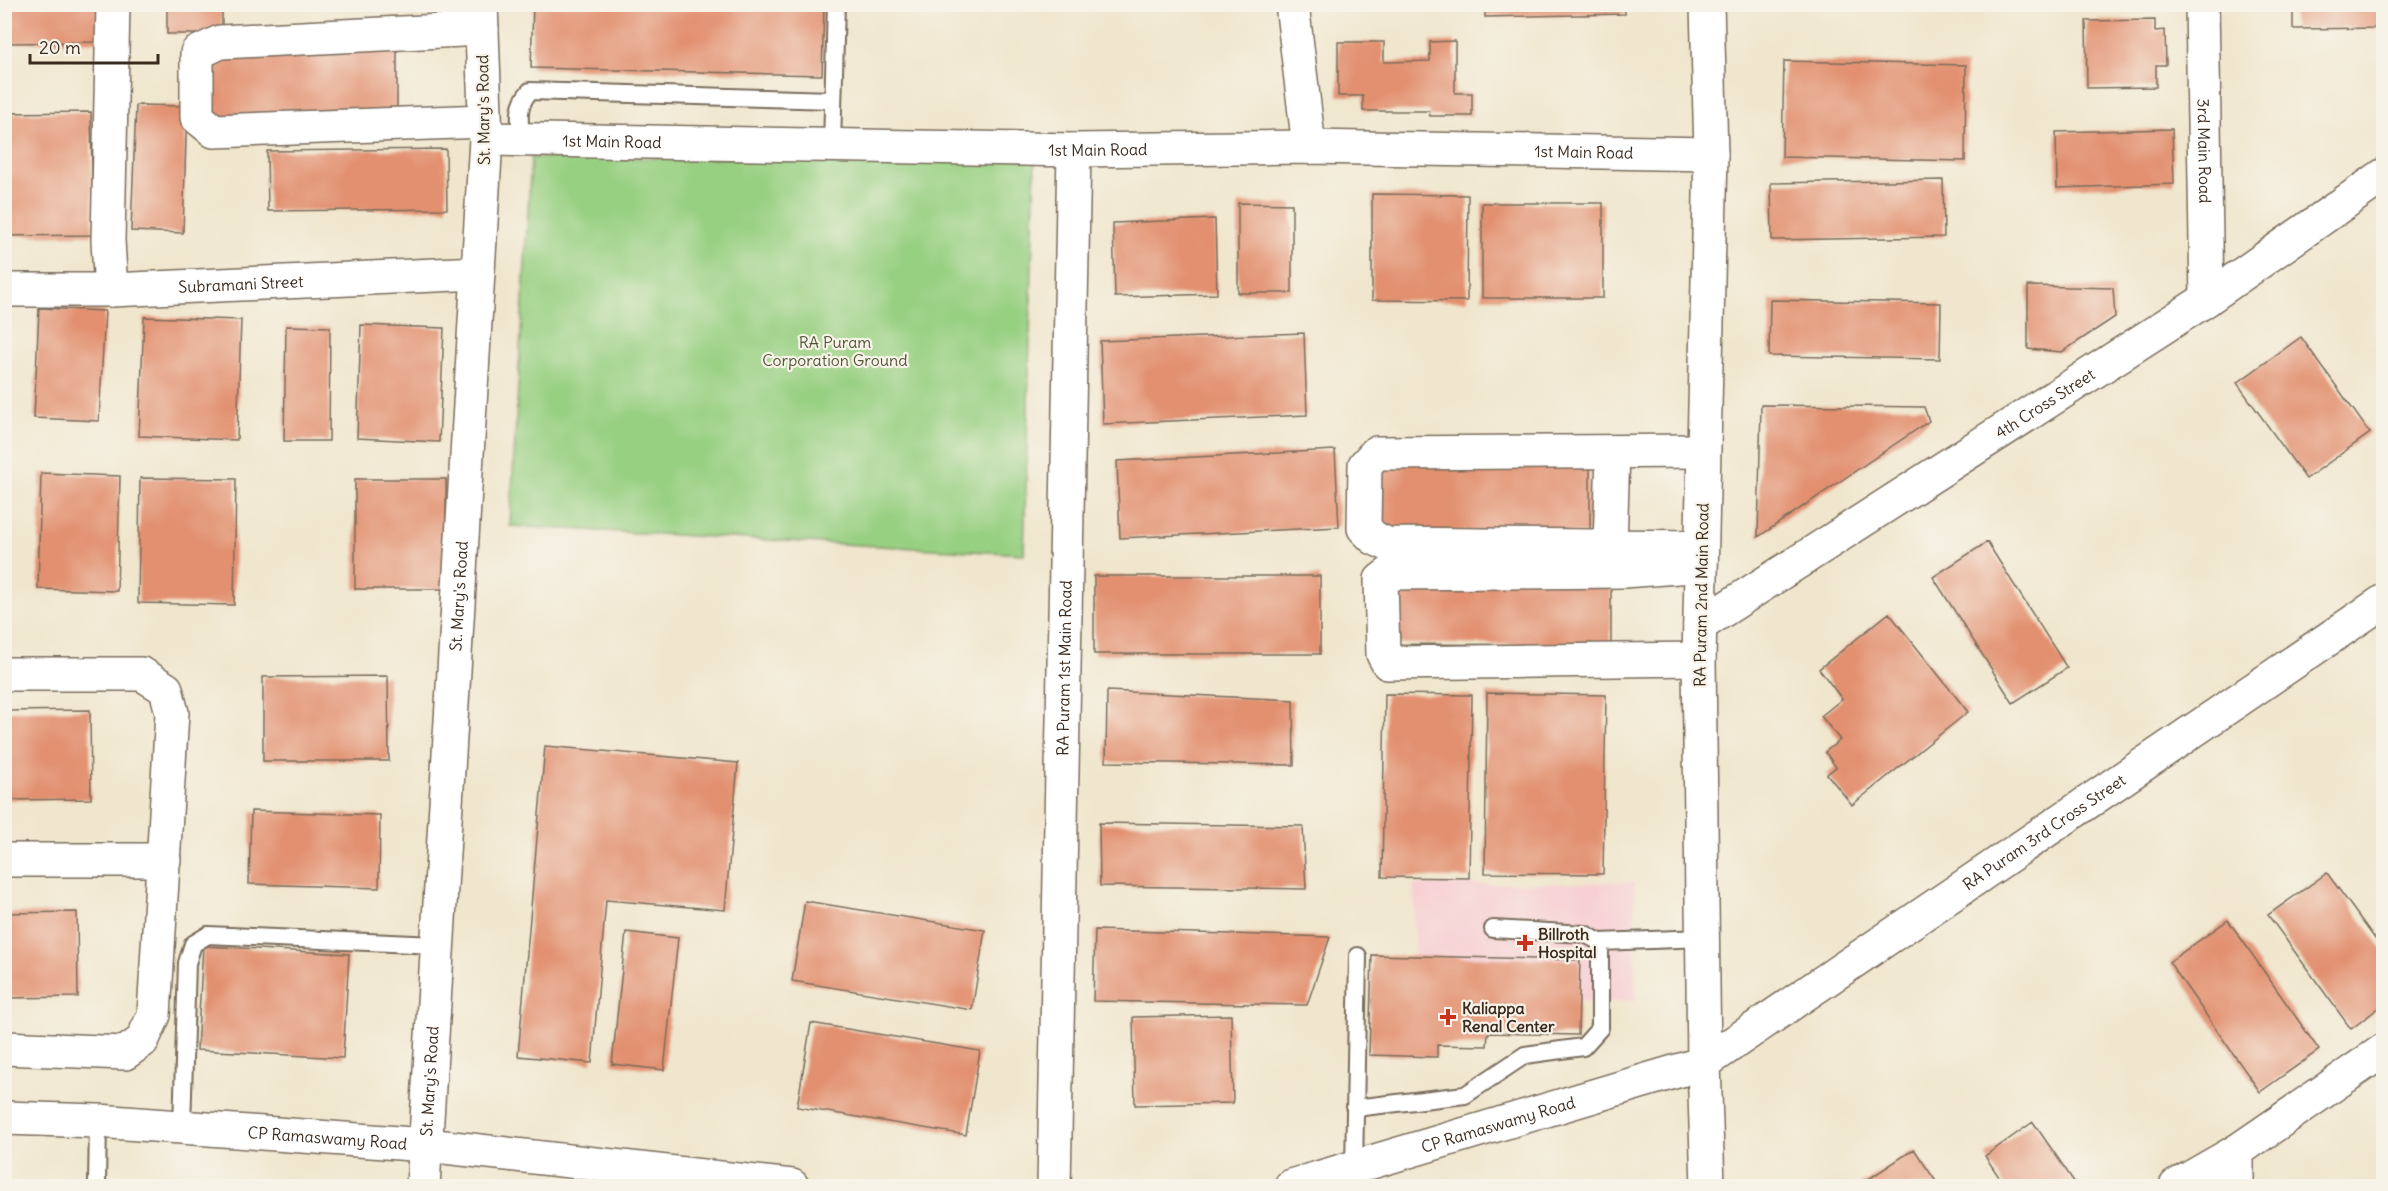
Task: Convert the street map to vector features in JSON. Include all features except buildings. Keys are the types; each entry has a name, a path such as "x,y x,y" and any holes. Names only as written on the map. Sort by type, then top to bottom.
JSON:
{"street":[{"path":"111,290 108,241 113,4"},
{"path":"1292,4 1309,147"},
{"name":"RA Puram 2nd Main Road","path":"1707,4 1711,154 1699,659 1704,1063 1708,1186"},
{"name":"3rd Main Road","path":"2202,4 2207,299"},
{"name":"1st Main Road","path":"482,17 220,42 197,53 197,117 214,131 486,130 521,140 1074,150 1309,147 1711,154"},
{"name":"St. Mary's Road","path":"423,1186 486,130 482,17"},
{"name":"RA Puram 1st Main Road","path":"1054,1186 1074,150"},
{"name":"4th Cross Street","path":"1700,624 2207,299 2384,175"},
{"name":"Subramani Street","path":"4,290 111,290 478,273"},
{"path":"1700,556 1610,546 1387,544 1374,538 1364,528 1365,465 1376,453 1703,451"},
{"path":"1610,546 1613,452"},
{"path":"1699,659 1388,663 1383,654 1381,580 1390,573 1623,571 1700,556"},
{"name":"RA Puram 3rd Cross Street","path":"1704,1063 2384,602"},
{"path":"4,674 142,674 166,689 172,713 154,1015 142,1041 125,1053 4,1048"},
{"path":"4,860 164,860"},
{"path":"2176,1186 2237,1151 2384,1050"},
{"name":"CP Ramaswamy Road","path":"1291,1186 1704,1063"},
{"name":"CP Ramaswamy Road","path":"4,1118 99,1121 426,1145 792,1186"},
{"path":"2237,1151 2237,1186"}],"lane":[{"path":"832,145 836,4"},
{"path":"521,140 519,111 521,100 530,91 833,100"},
{"path":"1493,929 1585,934 1600,942 1703,938"},
{"path":"182,1127 186,963 192,944 208,935 438,945"},
{"path":"1355,1108 1465,1095 1526,1055 1583,1047 1600,1028 1600,942"},
{"path":"1354,1168 1358,956"},
{"path":"97,1186 99,1121"}],"shaded area":[{"name":"Billroth Hospital","path":"1634,882 1636,1001 1415,1004 1414,885"}],"green space":[{"name":"RA Puram Corporation Ground","path":"531,158 1035,158 1024,554 510,526"}],"place":[{"name":"Billroth Hospital","path":"1525,943"},
{"name":"Kaliappa Renal Center","path":"1448,1017"}]}
